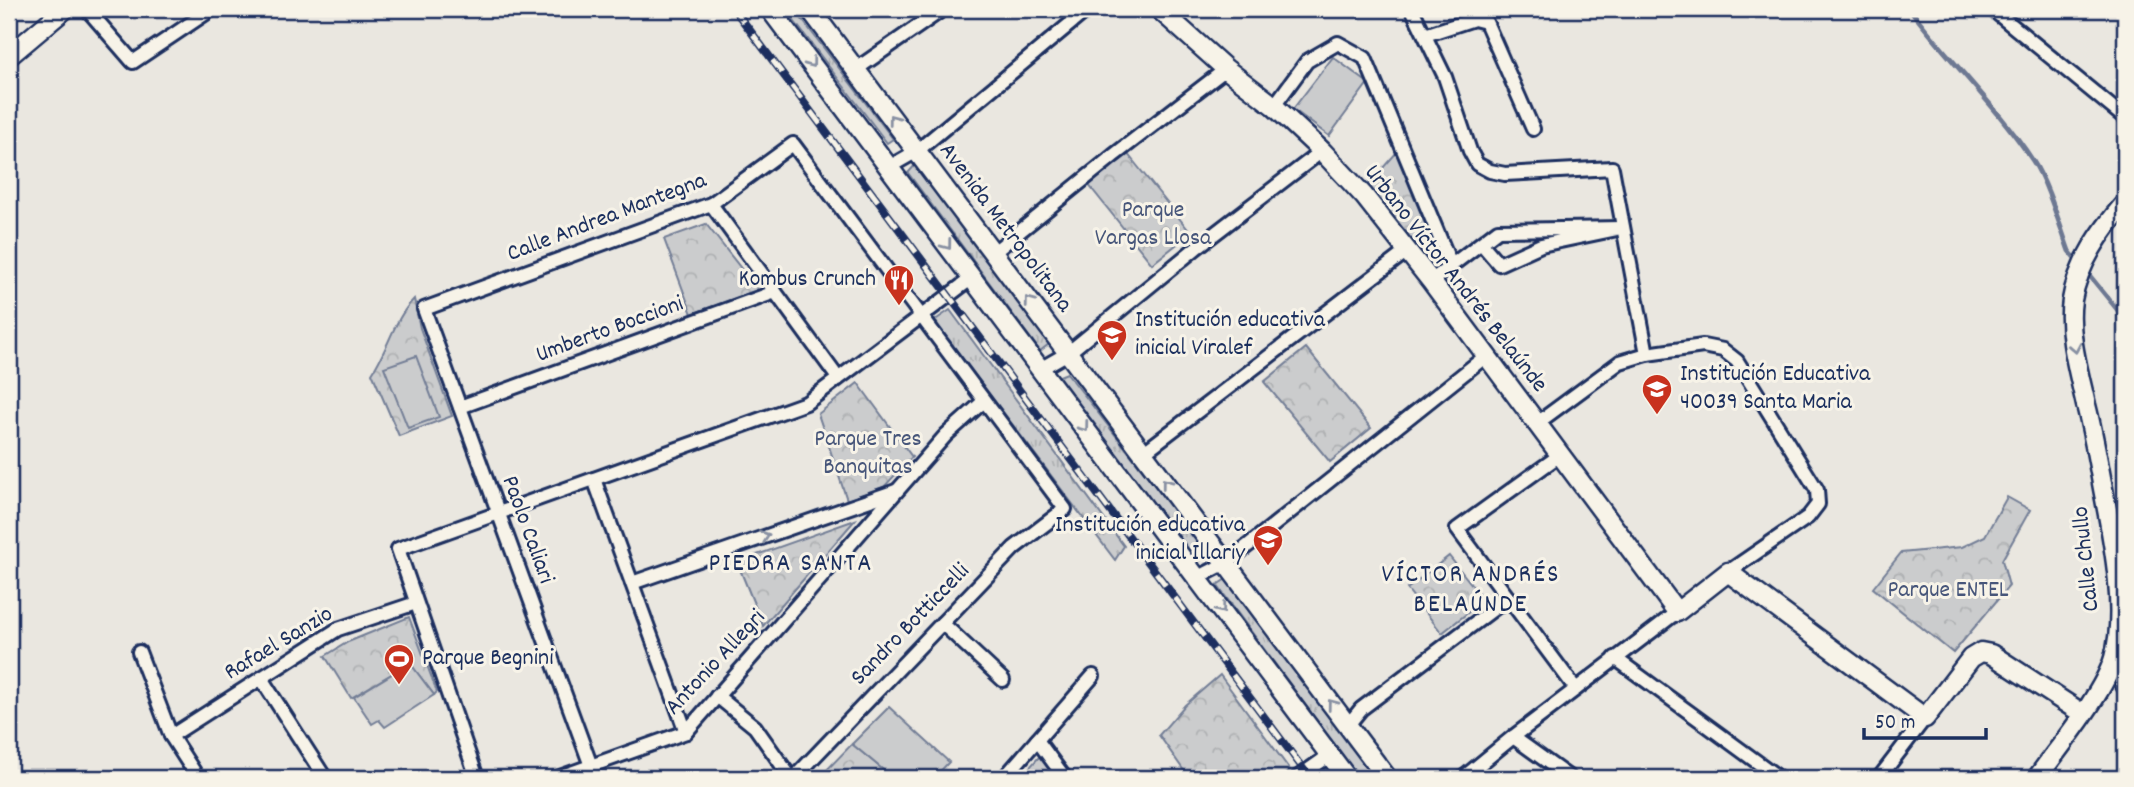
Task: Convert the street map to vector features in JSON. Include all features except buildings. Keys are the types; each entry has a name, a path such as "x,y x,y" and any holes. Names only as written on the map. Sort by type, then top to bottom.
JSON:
{"street":[{"path":"9,56 65,9"},
{"path":"86,9 133,62 212,9"},
{"path":"770,9 1347,778"},
{"name":"Avenida Metropolitana","path":"810,9 1387,778"},
{"path":"856,70 943,9"},
{"path":"889,167 917,151 1088,9"},
{"name":"Urbano Víctor Andrés Belaúnde","path":"1159,9 1226,69 1274,106 1322,151 1364,196 1431,281 1677,612"},
{"path":"1412,9 1445,77 1477,164 1490,171 1505,174 1612,168 1647,354"},
{"path":"1995,10 2125,118"},
{"path":"1425,35 1474,19 1486,22 1533,129"},
{"path":"1274,106 1307,61 1338,43 1365,58 1451,265"},
{"path":"993,253 1226,69"},
{"name":"Calle Andrea Mantegna","path":"424,309 711,204 793,144 921,315"},
{"path":"1040,369 1068,353 1196,248 1322,151"},
{"path":"711,204 838,378"},
{"name":"Calle Chullo","path":"2037,778 2082,714 2105,678 2114,658 2119,600 2113,540 2072,331 2072,302 2087,256 2103,229 2125,204"},
{"path":"1481,243 1499,264 1541,245 1622,228"},
{"path":"1431,281 1498,230 1622,228"},
{"path":"1143,453 1407,251"},
{"path":"477,778 398,550 806,402 972,278"},
{"name":"Umberto Boccioni","path":"460,407 775,292"},
{"name":"Paolo Caliari","path":"424,309 591,766"},
{"path":"921,315 984,401"},
{"path":"1463,778 1728,572 1808,517 1818,504 1817,490 1737,361 1723,350 1703,346 1647,354 1620,362 1535,424"},
{"path":"1197,578 1226,563 1486,356"},
{"name":"Antonio Allegri","path":"557,778 686,732 946,435 984,401"},
{"name":"Sandro Botticcelli","path":"793,778 1014,548 1065,509 984,401"},
{"path":"1560,455 1457,529 1576,689"},
{"path":"594,479 686,732"},
{"path":"632,583 898,490"},
{"path":"1728,572 1925,718"},
{"path":"1348,725 1361,709 1508,598"},
{"name":"Rafael Sanzio","path":"171,736 338,629 416,603"},
{"path":"942,623 1003,680"},
{"path":"139,652 171,736 198,778"},
{"path":"1879,778 1971,658 1981,652 1991,654 2082,714"},
{"path":"1615,658 1779,778"},
{"path":"1004,778 1093,677"},
{"path":"261,678 325,778"},
{"path":"717,696 755,727 793,778"},
{"path":"1513,737 1570,778"},
{"path":"1037,740 1065,778"},
{"path":"1297,778 1330,755"}],"green space":[{"path":"785,9 794,9 893,139 887,143"},
{"path":"1333,57 1368,83 1329,136 1293,109"},
{"path":"1397,152 1448,261 1433,273 1365,188"},
{"name":"Parque Vargas Llosa","path":"1127,153 1191,233 1152,264 1088,184"},
{"path":"915,165 1049,344 1040,351 908,173"},
{"path":"706,224 758,290 692,314 664,239"},
{"path":"414,299 420,328 452,416 399,436 372,373 401,316"},
{"path":"950,310 1124,546 1115,560 934,321"},
{"path":"1306,348 1371,428 1330,462 1264,382"},
{"path":"416,356 439,417 408,428 384,367"},
{"path":"1067,373 1208,554 1198,562 1057,377"},
{"name":"Parque Tres Banquitas","path":"858,383 912,457 884,487 847,500 818,414"},
{"name":"Parque ENTEL","path":"2007,497 2030,510 2002,560 2009,586 1953,653 1873,588 1901,553 1962,547 1985,536"},
{"path":"855,520 763,626 737,562"},
{"path":"1449,556 1484,600 1442,633 1407,589"},
{"path":"1226,579 1377,778 1359,778 1217,585"},
{"path":"409,617 437,692 434,695 410,663 351,698 325,656 348,642"},
{"name":"Parque Begnini","path":"410,663 434,695 385,727 379,720 372,724 354,697"},
{"path":"1220,675 1290,770 1279,778 1189,778 1159,735 1185,705"},
{"path":"889,707 949,762 934,778 893,778 852,744"},
{"path":"852,744 893,778 819,778"},
{"path":"1039,757 1044,757 1058,778 1020,778"}],"waterway":[{"path":"1910,9 2004,121 2033,161 2048,192 2069,251 2079,263"},
{"path":"2085,270 2125,319"}],"railway":[{"path":"734,9 1310,778"}],"place":[{"name":"Kombus Crunch","path":"899,307"},
{"name":"Institución educativa inicial Viralef","path":"1112,362"},
{"name":"Institución Educativa 40039 Santa Maria","path":"1657,416"},
{"name":"Institución educativa inicial Illariy","path":"1268,567"},
{"name":"Parque Begnini","path":"399,686"}],"district":[{"name":"PIEDRA SANTA","path":"791,564"},
{"name":"VÍCTOR ANDRÉS BELAÚNDE","path":"1471,590"}]}
